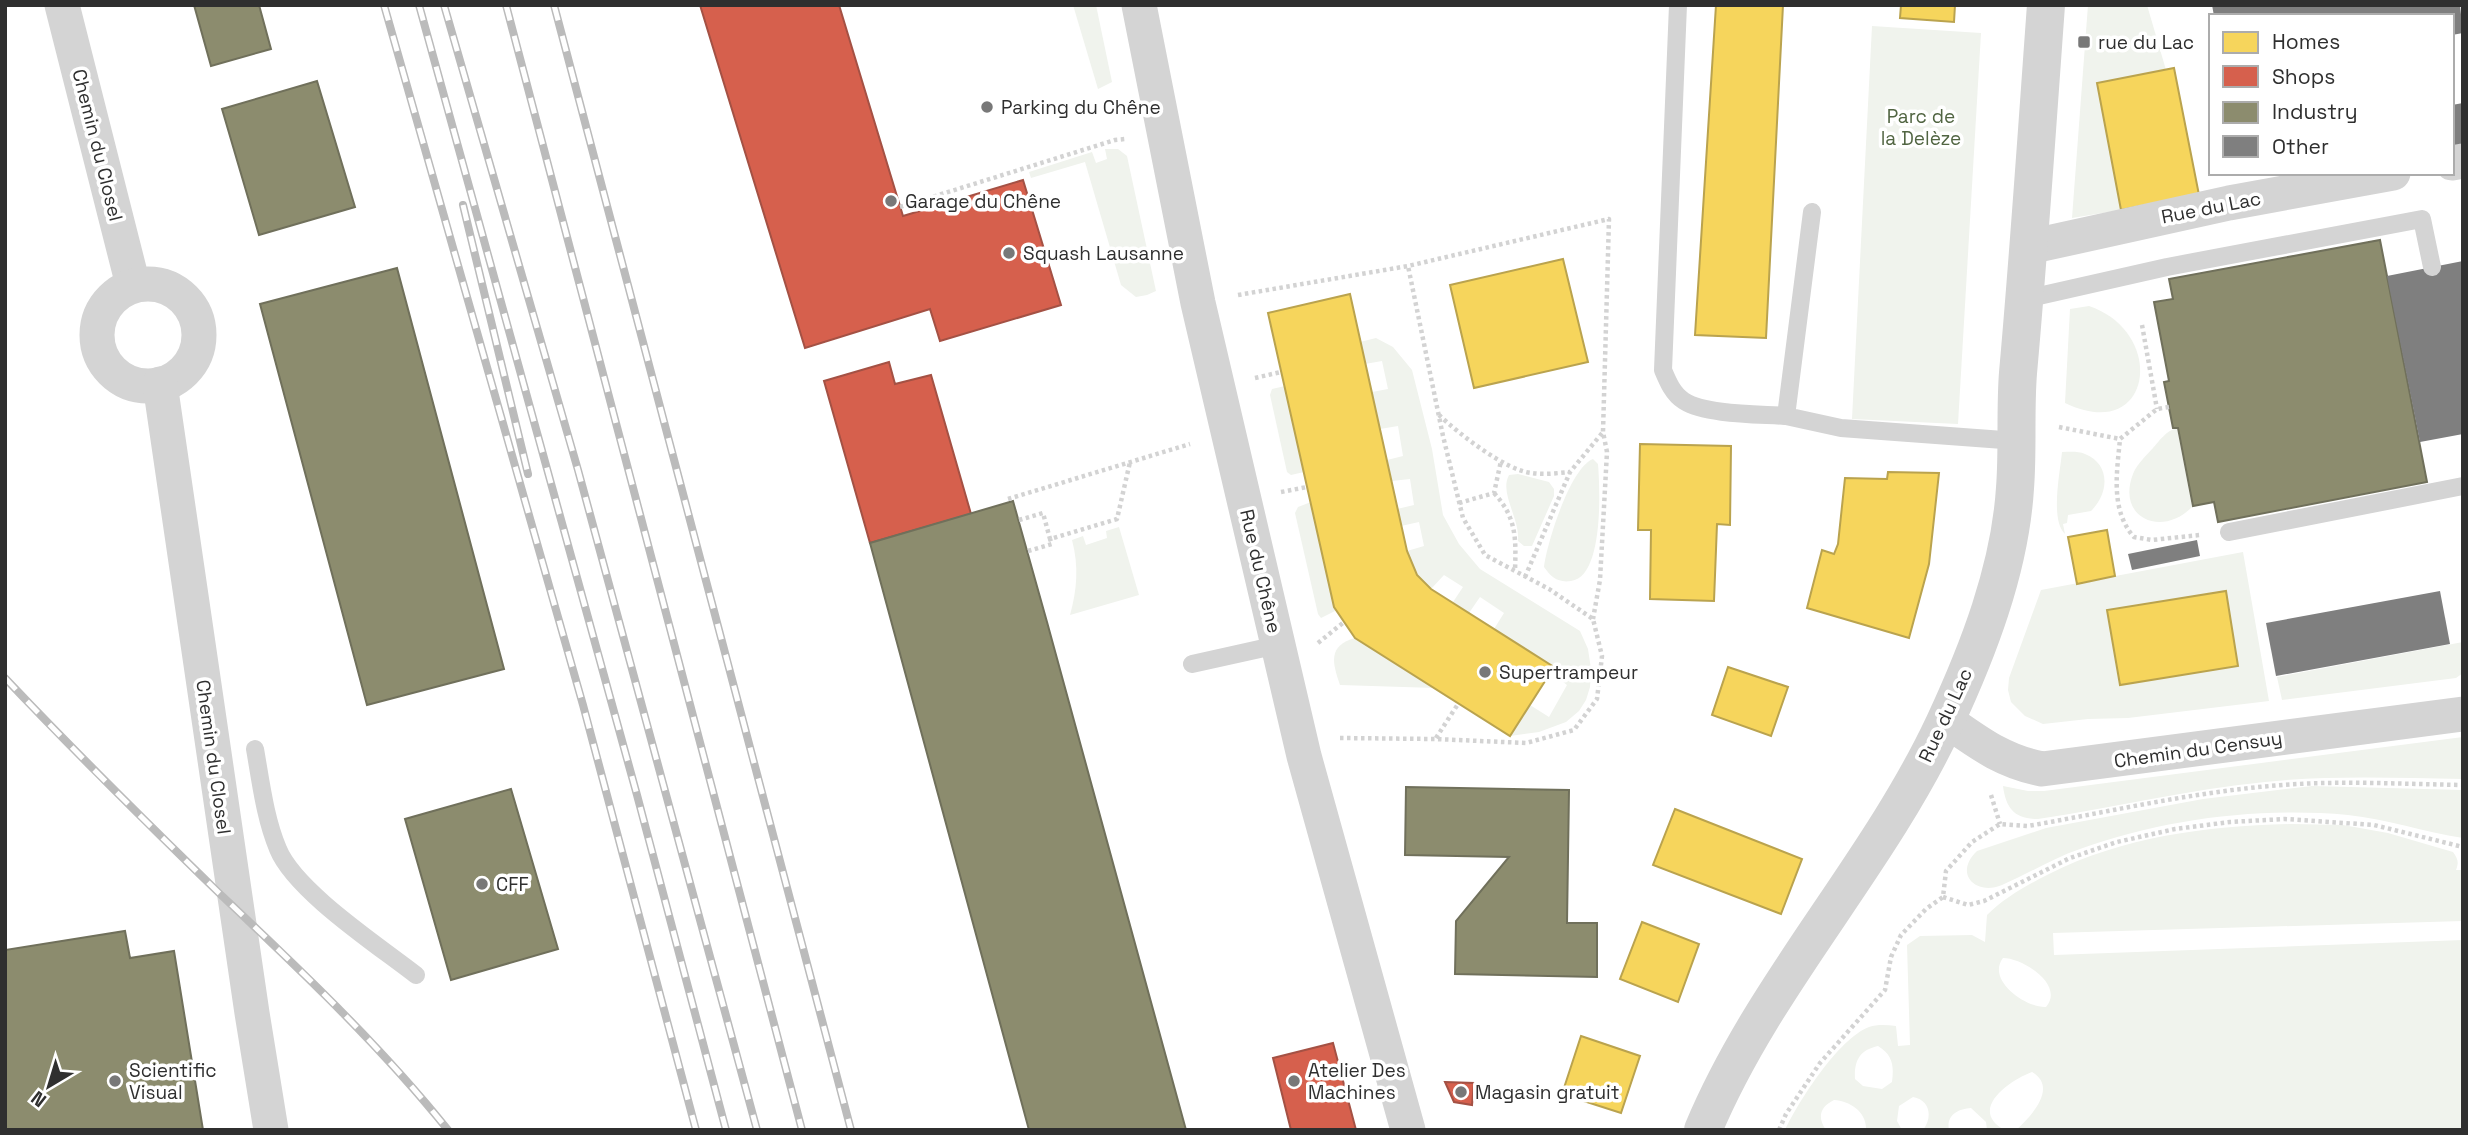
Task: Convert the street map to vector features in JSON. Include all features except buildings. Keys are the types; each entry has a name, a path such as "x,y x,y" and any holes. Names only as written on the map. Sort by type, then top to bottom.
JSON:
{"street":[{"name":"Chemin du Closel","path":"62,5 133,285"},
{"name":"Rue du Chêne","path":"1139,5 1198,303 1304,756 1408,1130"},
{"name":"Rue du Lac","path":"1703,1130 1755,1027 1865,863 1933,746 1993,601 2008,541 2015,490 2018,379 2046,5"},
{"name":"Rue du Lac","path":"2029,247 2229,202 2382,175"},
{"path":"150,283 167,286 181,295 192,308 199,324 200,341 194,358 185,371 171,381 138,386 122,379 109,368 100,354 97,337 99,320 106,305 118,293 133,285 150,283"},
{"name":"Chemin du Closel","path":"160,384 251,1013 271,1130"},
{"name":"Chemin du Censuy","path":"1946,720 2003,758 2042,769 2463,714"}],"lane":[{"path":"1678,5 1663,370 1670,387 1684,401 1704,409 1786,416 1841,428 2017,441"},
{"path":"1786,416 1812,212"},
{"path":"2025,299 2167,267 2422,219 2432,267"},
{"path":"2229,532 2463,486"},
{"path":"1192,664 1278,645"},
{"path":"255,749 266,812 278,852 307,890 416,975"}],"path":[{"path":"900,207 1115,140"},
{"path":"1198,303 1408,265 1609,219 1603,432 1606,452 1604,503 1600,580 1593,619 1602,656 1597,699 1574,730 1526,743 1436,738 1338,738"},
{"path":"1408,265 1463,518 1485,555 1549,589 1593,619"},
{"path":"2142,325 2157,409"},
{"path":"1250,379 1282,372"},
{"path":"2169,407 2157,409 2120,439 2118,503 2126,528 2134,537 2152,540 2229,532"},
{"path":"1439,414 1454,429 1501,461 1529,474 1570,472"},
{"path":"2052,426 2120,439"},
{"path":"1525,577 1570,472 1603,432"},
{"path":"1008,499 1195,442"},
{"path":"1050,539 1117,519 1130,461"},
{"path":"1494,493 1501,461"},
{"path":"1274,494 1307,487"},
{"path":"1459,503 1494,493"},
{"path":"1494,493 1505,505 1516,537 1515,571"},
{"path":"1019,520 1043,513 1052,544 1028,551"},
{"path":"1316,644 1345,622"},
{"path":"1436,738 1458,704"},
{"path":"1779,1130 1820,1063 1885,990 1891,957 1901,935 1926,909 1943,897 1946,872 1972,842 2000,824 2028,826 2224,791 2271,786 2321,782 2463,785"},
{"path":"1988,785 2000,824"},
{"path":"1943,897 1968,905 1984,901 2070,858 2117,842 2175,829 2230,822 2285,819 2374,825 2463,847"}],"green space":[{"path":"1073,5 1096,5 1112,82 1098,89"},
{"path":"2088,5 2147,5 2166,70 2121,210 2072,218"},
{"name":"Parc de la Delèze","path":"1872,26 1981,33 1958,424 1852,419"},
{"path":"1105,149 1118,149 1127,156 1156,291 1147,295 1136,297 1121,285 1085,162 1031,178 1029,172 1092,152 1096,163 1107,159"},
{"path":"2089,306 2114,320 2131,338 2139,360 2139,380 2132,398 2117,409 2094,412 2065,403 2070,309"},
{"path":"1376,338 1393,347 1412,370 1432,449 1443,515 1459,544 1480,569 1580,631 1588,649 1590,687 1579,711 1566,722 1539,732 1510,736 1530,705 1549,717 1567,685 1550,672 1553,667 1494,629 1504,613 1480,597 1469,613 1453,602 1463,587 1444,575 1431,589 1417,575 1407,551 1424,546 1419,522 1401,526 1397,509 1414,505 1410,479 1392,481 1387,460 1403,456 1398,426 1380,429 1372,392 1388,389 1382,361 1365,364 1360,342"},
{"path":"1285,386 1304,472 1291,475 1287,472 1270,395 1272,389"},
{"path":"2177,428 2192,507 2168,521 2145,519 2136,512 2131,502 2129,489 2133,474 2139,463 2164,436"},
{"path":"2062,452 2080,452 2094,459 2100,465 2104,481 2101,497 2091,511 2068,515 2067,523 2063,524 2065,534 2060,527 2057,507"},
{"path":"1593,459 1598,464 1599,492 1595,549 1582,576 1571,581 1559,580 1544,567 1550,541 1568,491 1584,465"},
{"path":"1518,474 1549,482 1554,489 1554,496 1532,546 1524,546 1518,541 1506,490 1509,475"},
{"path":"1311,502 1337,610 1321,618 1295,513 1298,507"},
{"path":"1119,527 1139,595 1070,615 1076,578 1072,540 1083,536 1086,545 1107,538 1106,531"},
{"path":"2243,552 2269,701 2128,718 2043,724 2025,716 2011,702 2009,678 2041,590","holes":["2225,591 2238,666 2119,685 2107,610"]},
{"path":"1355,638 1435,688 1340,685 1334,656 1340,645"},
{"path":"2463,642 2463,673 2456,678 2282,700 2277,677"},
{"path":"2463,737 2463,779 2339,778 2265,782 2208,789 2038,819 2023,817 2013,811 2006,801 2003,786 2044,791"},
{"path":"2312,786 2463,790 2463,838 2348,815 2246,814 2178,823 2112,839 2050,861 1992,888 1976,885 1968,875 1970,860 1977,851 2046,828 2203,799"},
{"path":"2343,825 2388,833 2453,852 2458,861 2456,870 2463,870 2463,921 2053,933 2054,955 2463,940 2463,1130 2016,1130 2035,1109 2043,1093 2043,1085 2032,1072 2004,1089 1991,1105 1990,1114 1994,1122 2005,1130 1987,1130 1986,1122 1971,1108 1951,1117 1949,1130 1923,1130 1928,1120 1928,1110 1923,1102 1913,1097 1899,1106 1897,1121 1902,1130 1866,1130 1861,1113 1846,1103 1834,1100 1821,1113 1821,1121 1826,1130 1785,1130 1832,1057 1857,1034 1872,1026 1896,1026 1898,1046 1910,1045 1907,945 1920,936 1972,935 1985,942 1987,915 2008,897 2049,874 2107,850 2168,835 2229,827","holes":["2003,958 2021,963 2039,974 2050,990 2046,1007 2028,1003 2011,991 2000,975 1999,966","1878,1046 1890,1057 1892,1066 1892,1082 1882,1089 1863,1086 1855,1079 1859,1057"]}],"railway":[{"path":"384,5 583,705 696,1130"},
{"path":"419,5 637,795 726,1130"},
{"path":"444,5 578,470 757,1130"},
{"path":"506,5 802,1130"},
{"path":"554,5 851,1130"},
{"path":"463,205 528,474"},
{"path":"5,678 138,814 338,1008 422,1098 448,1130"}],"place":[{"name":"rue du Lac","path":"2084,42"},
{"name":"Parking du Chêne","path":"987,107"},
{"name":"Garage du Chêne","path":"891,201"},
{"name":"Squash Lausanne","path":"1009,253"},
{"name":"Supertrampeur","path":"1485,672"},
{"name":"CFF","path":"482,884"},
{"name":"Scientific Visual","path":"115,1081"},
{"name":"Atelier Des Machines","path":"1294,1081"},
{"name":"Magasin gratuit","path":"1461,1092"}]}
